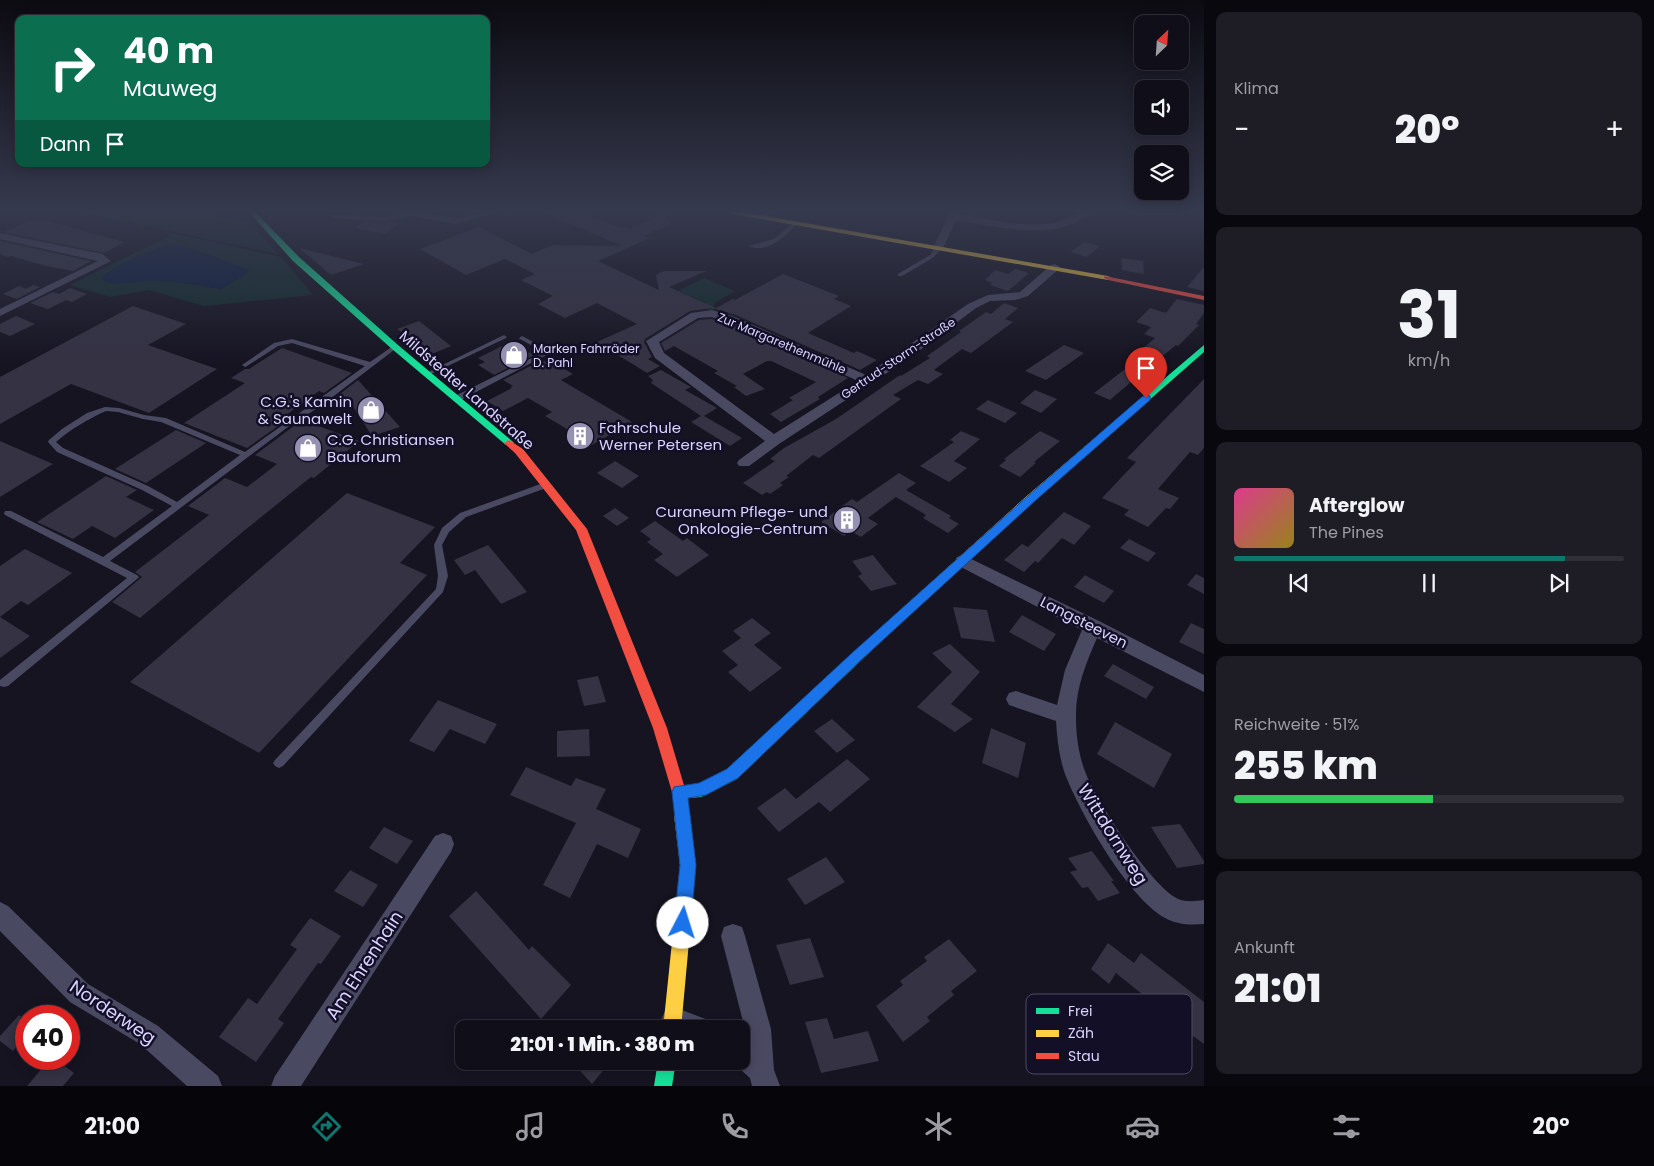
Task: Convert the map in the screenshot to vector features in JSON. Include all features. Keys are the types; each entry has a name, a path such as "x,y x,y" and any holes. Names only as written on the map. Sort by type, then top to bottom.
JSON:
{"street":[{"path":"0,313 101,263"},
{"name":"Mildstedter Landstraße","path":"300,263 395,347 519,451 580,528 660,728 679,792 688,865 673,1020"},
{"path":"1028,263 1204,298"},
{"name":"Gertrud-Storm-Straße","path":"744,463 774,441 904,356 972,306 988,298 1015,297 1024,294 1055,267"},
{"path":"0,303 14,307"},
{"name":"Zur Margarethenmühle","path":"774,441 659,355 652,341 695,315 712,313 732,319 867,380"},
{"path":"679,792 701,790 732,774 856,657 1032,497 1204,348"},
{"name":"Langsteeven","path":"963,561 1204,684"},
{"name":"Wittdornweg","path":"1093,626 1067,690 1068,742 1074,771 1085,796 1141,883 1160,901 1174,910 1188,913 1204,912"},
{"path":"1016,699 1066,716"},
{"name":"Am Ehrenhain","path":"285,1086 443,844"},
{"name":"Norderweg","path":"0,914 79,993 149,1035 208,1086"},
{"path":"733,936 758,1030 756,1070"},
{"path":"663,1086 666,1070"}],"lane":[{"path":"900,275 921,263"},
{"path":"427,374 504,337"},
{"path":"456,399 549,352 522,338"},
{"path":"244,365 276,344 292,341 371,365"},
{"path":"104,561 395,347"},
{"path":"179,506 145,488 60,450 52,442 90,415 105,409 119,410 143,417 163,420 246,455"},
{"path":"279,763 440,590 443,576 438,545 445,530 463,515 546,485"},
{"path":"4,683 134,577 8,513"}],"green space":[{"path":"115,263 131,263 142,281 165,280 221,289 246,274 249,270 229,263 286,263 313,295 204,306 149,290 110,297 70,285"},
{"path":"704,278 735,291 715,303 713,310 708,310 706,303 678,291"}],"water":[{"path":"125,263 229,263 249,270 246,274 221,289 162,281 113,284 101,278"}],"building":[{"path":"34,263 88,263 73,271"},
{"path":"316,263 364,264 331,275"},
{"path":"444,263 496,263 466,275"},
{"path":"512,263 602,263 659,290 656,275 664,271 707,271 669,287 716,308 783,274 839,296 834,299 851,306 808,333 854,353 857,351 877,360 860,370 736,315 712,308 690,311 645,339 644,342 652,357 648,359 660,366 647,373 597,342 637,324 597,303 565,318 538,304 553,296 521,280 535,274"},
{"path":"1121,263 1143,263 1144,274 1122,270"},
{"path":"1204,267 1204,291 1187,287"},
{"path":"1015,269 1029,273 1008,291 990,285 992,283 985,280 995,270 1008,274"},
{"path":"33,285 40,287 17,299 3,294 19,286 26,289"},
{"path":"70,288 87,294 72,302 66,300 48,309 30,303 53,292 59,294"},
{"path":"1177,299 1204,305 1204,313 1196,324 1199,325 1178,346 1176,345 1110,400 1094,393 1129,366 1127,365 1137,356 1135,355 1155,338 1144,334 1151,327 1136,322 1150,308 1166,313"},
{"path":"1004,303 1018,308 1005,319 1013,322 971,353 962,349 934,370 943,374 928,384 918,380 893,395 901,399 819,458 813,455 786,476 789,477 780,483 783,485 770,494 767,492 762,495 743,483 775,461 770,459 784,448 836,419 900,375 930,358 927,356 961,332 959,331 986,312 991,314"},
{"path":"133,306 186,324 148,345 217,369 149,413 71,384 0,424 0,377"},
{"path":"16,316 35,324 10,336 0,332 0,324"},
{"path":"711,319 726,323 848,378 818,397 820,399 781,422 770,414 793,400 789,398 816,382 771,361 767,361 743,374 765,389 746,396 734,387 737,386 714,373 718,371 674,346 665,351 661,343 699,320"},
{"path":"419,321 451,346 432,354 397,329"},
{"path":"510,342 534,355 494,375 478,365 485,362 478,358"},
{"path":"1064,345 1084,353 1046,380 1025,371"},
{"path":"282,348 352,373 324,393 319,391 286,415 291,417 247,448 184,423 245,383 231,378"},
{"path":"542,360 553,366 556,364 573,374 561,380 632,422 585,449 565,436 572,432 545,416 552,412 528,398 503,411 487,401 512,388 510,387 513,386 503,380"},
{"path":"661,370 691,387 685,390 717,408 704,416 742,438 730,446 691,422 701,416 651,383 653,380 648,376"},
{"path":"1204,379 1204,448 1198,455 1190,452 1158,489 1179,498 1170,509 1166,508 1148,527 1124,515 1129,510 1102,498 1136,462 1127,458"},
{"path":"358,380 400,427 372,436 350,402 336,397"},
{"path":"1035,390 1057,399 1041,413 1020,403"},
{"path":"988,400 1017,413 1005,423 976,409"},
{"path":"302,420 359,441 245,530 140,618 112,602 142,577 135,572 209,515 188,506 225,478 247,487 277,464 255,455"},
{"path":"176,430 206,443 146,483 115,469"},
{"path":"961,431 980,439 954,461 967,468 949,482 920,466 954,442 950,440"},
{"path":"1040,431 1060,441 1034,462 1036,463 1020,477 999,466 1006,460 1004,459"},
{"path":"0,441 53,464 0,497"},
{"path":"615,461 639,476 622,488 597,473"},
{"path":"899,473 916,483 906,490 951,516 949,518 959,524 948,533 923,518 926,515 896,497 868,518 878,524 861,537 851,531 844,536 821,522 852,499 857,502"},
{"path":"106,476 137,490 126,497 154,510 115,538 92,526 73,539 37,522"},
{"path":"347,493 435,527 400,563 427,575 259,753 130,682"},
{"path":"615,508 629,518 617,526 603,516"},
{"path":"1064,512 1091,526 1074,545 1062,538 1038,563 1035,561 1024,572 1004,560 1022,544 1028,547"},
{"path":"655,521 683,541 687,538 709,555 677,577 654,560 663,554 647,542 651,539 640,531"},
{"path":"1129,539 1156,553 1148,562 1120,548"},
{"path":"488,545 527,592 501,604 475,570 465,575 454,560"},
{"path":"25,549 72,573 28,605 21,601 0,617 0,566"},
{"path":"873,555 897,584 871,591 858,576 862,574 852,561"},
{"path":"1196,574 1204,578 1204,594 1187,585"},
{"path":"1085,575 1114,591 1104,603 1074,587"},
{"path":"953,607 987,610 995,642 961,638"},
{"path":"1022,615 1056,634 1044,651 1009,632"},
{"path":"0,617 30,636 0,658"},
{"path":"752,618 771,633 754,645 782,668 750,692 728,672 738,665 722,651 741,638 733,631"},
{"path":"1191,623 1204,629 1204,654 1179,642"},
{"path":"950,644 980,672 951,704 973,719 955,732 917,707 952,672 932,653"},
{"path":"1113,664 1154,687 1146,699 1104,676"},
{"path":"598,676 606,702 584,706 577,680"},
{"path":"438,700 497,724 485,744 450,729 434,752 409,741"},
{"path":"832,719 855,740 837,753 814,731"},
{"path":"1115,722 1172,754 1154,788 1097,754"},
{"path":"991,728 1026,743 1018,778 982,763"},
{"path":"589,729 590,756 557,757 557,731"},
{"path":"847,759 870,779 830,812 819,802 779,832 757,808 785,788 796,799"},
{"path":"526,767 571,786 576,778 606,789 596,809 641,829 628,858 597,844 570,898 543,885 576,823 510,795"},
{"path":"1180,824 1204,861 1204,864 1177,868 1151,827"},
{"path":"384,827 413,841 397,864 369,848"},
{"path":"1092,851 1114,881 1111,881 1120,893 1098,901 1088,887 1082,888 1070,872 1077,870 1068,858"},
{"path":"826,857 845,882 805,905 787,879"},
{"path":"350,870 378,885 363,907 334,891"},
{"path":"476,891 529,950 532,946 571,985 541,1019 449,916"},
{"path":"310,918 341,936 321,964 318,963 278,1019 284,1023 256,1062 219,1037 248,998 257,1004 297,949 290,945"},
{"path":"810,938 824,977 790,985 776,945"},
{"path":"949,939 977,971 951,991 954,995 927,1017 930,1021 903,1042 876,1006 903,985 900,981 927,961 924,957"},
{"path":"1108,943 1134,963 1141,953 1204,1002 1204,1044 1193,1036 1192,1038 1192,994 1142,994 1116,973 1109,984 1091,969"},
{"path":"827,1018 834,1039 868,1031 879,1061 821,1073 805,1022"},
{"path":"15,1019 15,1049 13,1051 0,1041 0,1036"},
{"path":"41,1070 70,1070 74,1073 63,1086 27,1086"},
{"path":"579,1070 604,1070 592,1084"}],"traffic: fast":[{"path":"300,263 395,347 509,443"},
{"path":"1120,421 1204,348"},
{"path":"679,792 701,790 732,774 890,626"},
{"path":"663,1086 666,1070"}],"traffic: slow":[{"path":"1021,263 1108,278"},
{"path":"890,626 1032,497 1120,421"},
{"path":"673,1020 688,865 682,815"}],"traffic: jam":[{"path":"1108,278 1204,298"},
{"path":"509,443 519,451 581,529 660,728 679,792 682,815"}],"place":[{"name":"Marken Fahrräder D. Pahl","path":"514,355"},
{"name":"C.G.'s Kamin & Saunawelt","path":"371,410"},
{"name":"Fahrschule Werner Petersen","path":"580,436"},
{"name":"C.G. Christiansen Bauforum","path":"308,448"},
{"name":"Curaneum Pflege- und Onkologie-Centrum","path":"847,520"}],"route":[{"path":"683,923 688,865 679,792 701,790 732,774 856,657 1032,497 1146,398"}]}
